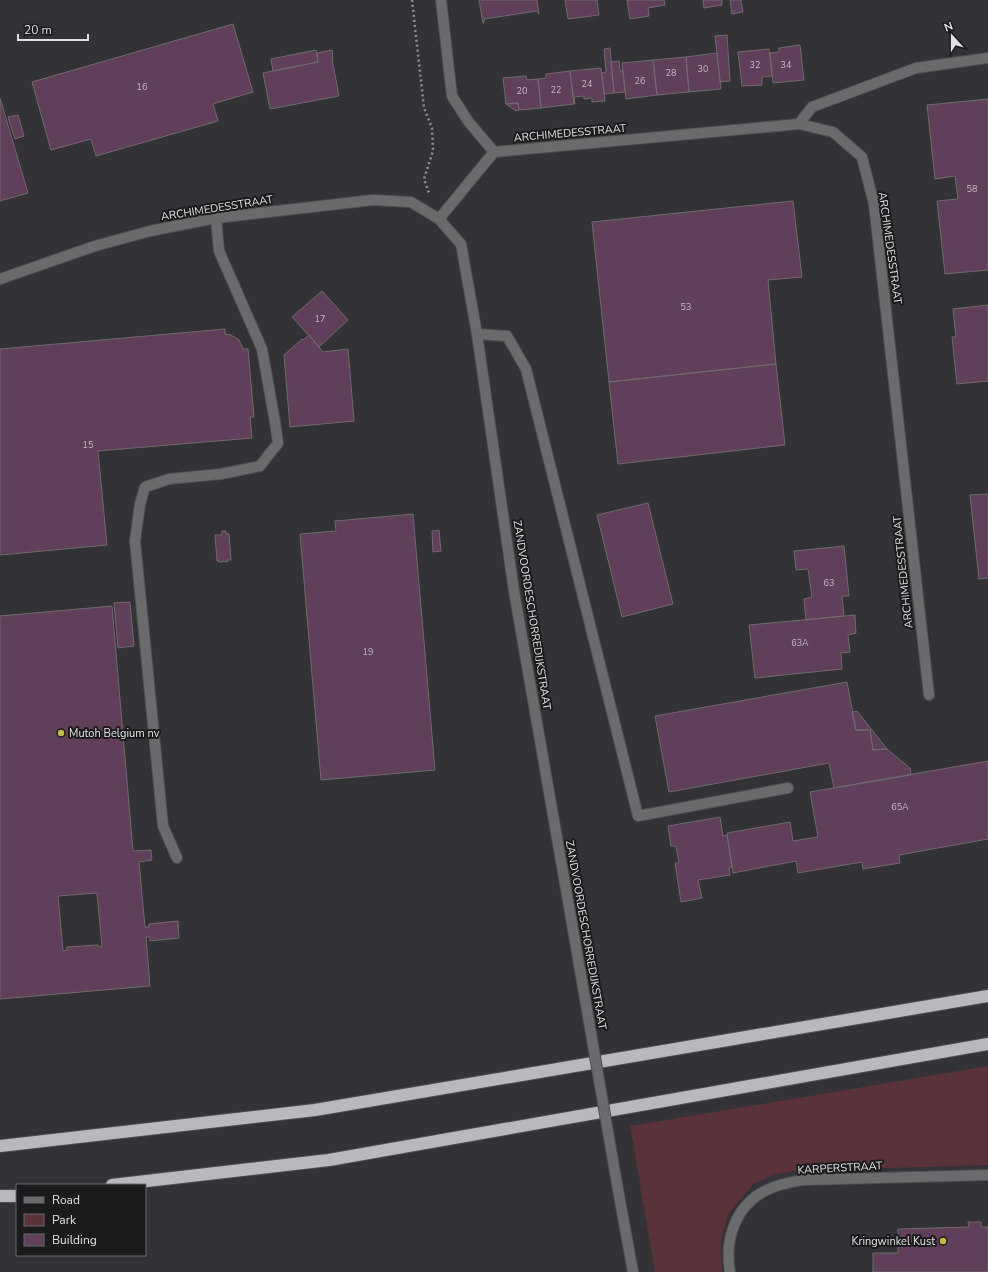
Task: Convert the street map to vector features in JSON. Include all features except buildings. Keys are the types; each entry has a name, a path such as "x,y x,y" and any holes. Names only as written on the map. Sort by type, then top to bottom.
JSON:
{"highway":[{"path":"0,1146 315,1110 988,996"},
{"path":"121,1184 329,1160 988,1044"},
{"path":"0,1196 16,1196"}],"street":[{"path":"439,219 494,152 468,121 452,96 441,0"},
{"path":"799,124 812,107 916,68 988,58"},
{"name":"ARCHIMEDESSTRAAT","path":"494,152 799,124 833,132 862,157 874,204 929,695"},
{"name":"ARCHIMEDESSTRAAT","path":"0,279 95,246 150,230 216,218 373,200 411,202 439,219"},
{"path":"177,858 163,826 135,541 140,504 145,487 169,479 221,474 260,466 278,444 262,349 219,251 216,218"},
{"name":"ZANDVOORDESCHORREDIJKSTRAAT","path":"439,219 460,244 478,334 514,591 633,1272"},
{"path":"478,334 507,336 526,369 638,816 788,788"},
{"name":"KARPERSTRAAT","path":"730,1272 729,1240 734,1224 741,1210 753,1199 768,1189 802,1180 988,1175"}],"path":[{"path":"412,0 424,108 432,128 433,151 424,180 439,219"}],"green space":[{"path":"988,1066 988,1165 794,1171 774,1175 753,1184 728,1215 721,1242 722,1272 655,1272 630,1126"}],"place":[{"name":"Mutoh Belgium nv","path":"61,733"},
{"name":"Kringwinkel Kust","path":"943,1241"}]}
